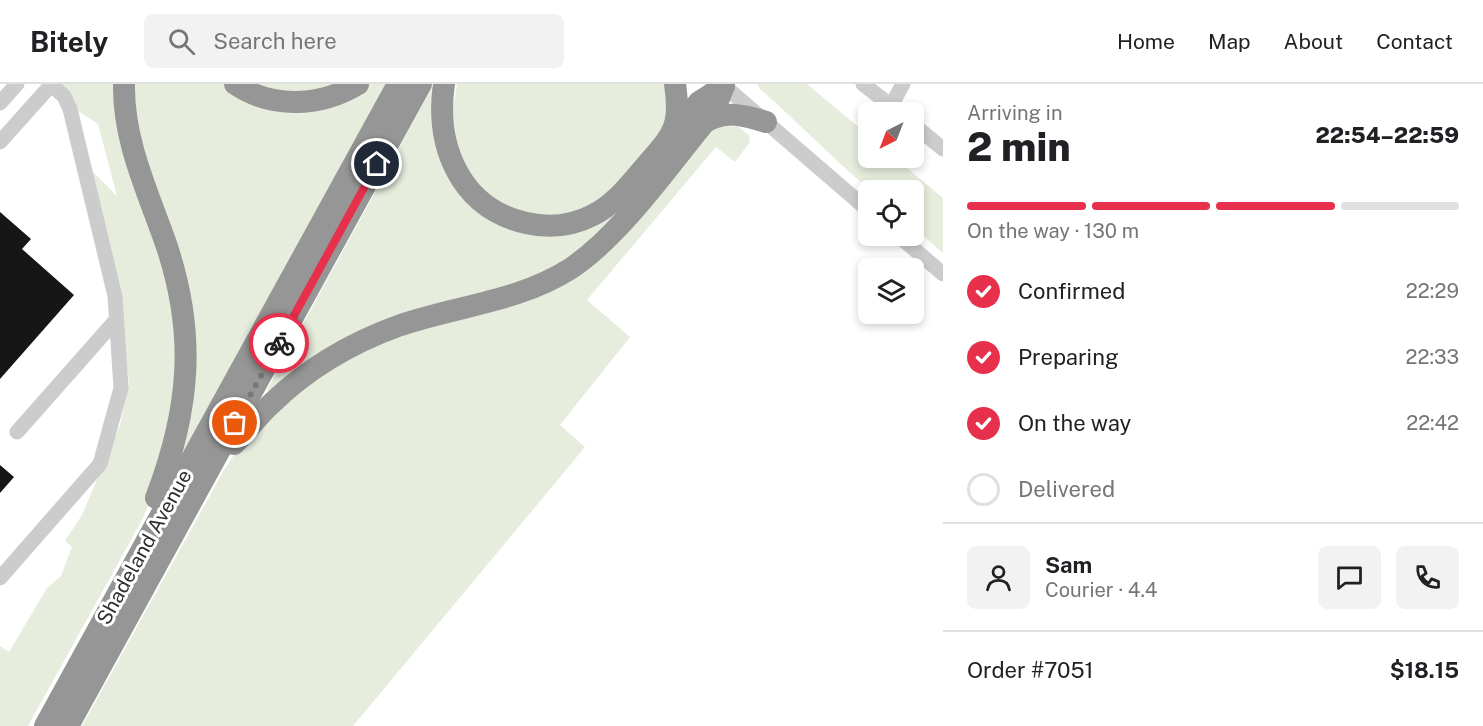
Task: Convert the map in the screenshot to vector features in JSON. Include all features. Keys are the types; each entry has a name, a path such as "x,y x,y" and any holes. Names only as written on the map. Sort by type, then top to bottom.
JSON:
{"highway":[{"path":"124,84 126,120 132,149 175,270 183,314 186,363 183,403 175,447 127,577"},
{"path":"235,84 263,97 296,102 326,98 358,84"},
{"name":"Shadeland Avenue","path":"45,726 398,84"},
{"name":"Shadeland Avenue","path":"68,726 421,84"},
{"path":"444,84 442,106 444,135 450,158 459,178 487,206 517,221 536,225 561,225 575,222 606,207 621,194 699,102 724,85"},
{"path":"673,133 678,108 675,84"},
{"path":"213,463 284,392 349,347 408,323 526,291 570,269 612,234 705,122 715,108 724,85"},
{"path":"705,122 713,117 738,114 766,122"}],"street":[{"path":"0,103 17,84"},
{"path":"0,142 51,84 64,96 70,110 115,296 121,388 100,464 0,578"},
{"path":"863,84 886,102"},
{"path":"897,102 903,84"},
{"path":"724,85 858,201"},
{"path":"924,133 943,149"},
{"path":"910,246 943,274"},
{"path":"17,432 116,320"}],"green space":[{"path":"58,84 117,84 158,240 180,353 162,470 143,518 28,726 0,726 0,646 9,652 47,588 61,576 72,547 65,541 82,515 120,425 129,383 123,337 121,288 92,171 117,196 98,124 77,110"},
{"path":"128,84 225,84 259,103 369,84 387,84 204,428 175,461 188,403"},
{"path":"253,84 341,84 319,91 297,93"},
{"path":"434,84 437,138 517,228 634,193 573,261 453,306 273,394 267,390"},
{"path":"457,84 670,84 665,126 624,175 595,205 553,218 502,208 469,174 457,147 453,110"},
{"path":"757,84 807,84 858,127 858,168 907,168 921,180 859,180"},
{"path":"725,126 739,127 749,135 750,142 735,162 716,147 587,300 630,337 560,425 585,447 353,726 82,726 224,470 238,449 282,402 356,351 552,288 712,129"},
{"path":"924,182 943,198 943,253 924,237"}],"building":[{"path":"0,212 31,239 22,249 74,295 0,379"},
{"path":"0,465 14,477 0,493"}],"way so far":[{"path":"235,423 279,343"}],"route":[{"path":"279,343 377,164"}]}
